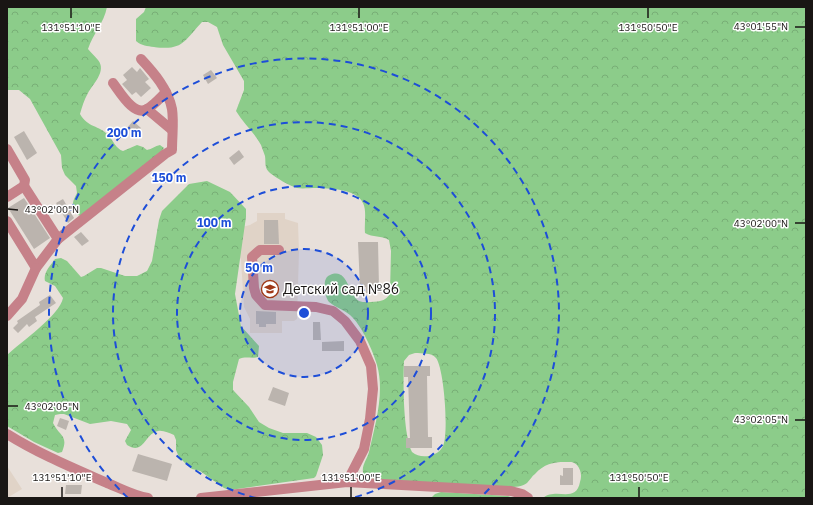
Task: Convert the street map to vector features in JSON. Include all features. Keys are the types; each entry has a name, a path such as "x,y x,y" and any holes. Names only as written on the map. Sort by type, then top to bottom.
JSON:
{"street":[{"path":"7,316 22,299 36,268 58,239 172,150 172,110 166,92 155,75 141,59"},
{"path":"113,83 133,109 139,111 147,109 166,92"},
{"path":"147,109 172,130"},
{"path":"7,149 24,178 24,186 58,239"},
{"path":"7,197 24,186"},
{"path":"7,221 36,268"},
{"path":"279,250 260,250 252,257 254,288 256,295 264,304 316,307 333,311 345,320 360,341 370,366 373,389 370,420 364,449 347,482"},
{"path":"7,434 37,452 112,485 148,498"},
{"path":"201,498 347,482 511,491 522,494 528,498"}],"shaded area":[{"name":"Детский сад №86","path":"257,213 285,213 285,219 298,223 299,252 297,319 294,321 282,321 282,333 250,333 250,319 244,307 241,260 238,253 234,229 250,225 257,221"},
{"path":"7,466 22,489 7,498"}],"green space":[{"path":"7,7 107,7 106,13 88,49 100,64 100,73 83,104 80,114 86,122 105,132 116,146 123,151 137,145 147,150 160,145 164,148 159,154 81,216 78,215 74,209 73,204 77,193 76,186 65,175 62,168 61,155 30,99 19,90 7,90"},
{"path":"146,7 806,7 806,498 543,498 554,494 570,494 578,489 581,478 580,471 577,465 570,462 557,462 549,464 538,471 527,483 516,487 373,479 364,475 363,466 369,452 380,398 377,365 366,338 354,319 329,302 326,295 325,280 330,275 341,275 355,298 359,301 372,302 385,299 390,292 391,251 389,240 365,233 364,206 360,198 355,195 342,190 334,189 297,188 283,182 268,171 261,145 236,111 244,90 244,81 223,45 217,27 208,22 202,22 187,39 177,46 164,48 147,46 136,41 136,19 144,12","holes":["415,353 429,354 436,358 439,364 445,401 446,428 443,446 438,452 426,456 418,455 412,452 405,421 404,361 409,355"]},
{"path":"207,181 230,192 246,209 235,294 241,326 259,346 258,357 239,359 233,382 233,390 249,407 259,422 269,428 283,433 307,433 316,437 322,445 323,455 316,476 314,478 230,490 224,488 200,471 192,469 186,464 179,457 176,450 176,440 174,435 166,432 158,431 150,436 141,446 133,448 127,445 125,441 131,430 127,424 111,421 90,424 64,414 60,414 55,415 53,423 64,439 62,452 58,453 34,442 7,426 7,355 48,320 60,305 63,298 55,286 45,281 47,270 55,259 61,258 67,261 81,277 97,268 125,276 137,276 147,271 152,261 162,211 189,184"},
{"path":"441,492 508,496 514,498 431,498 435,494"}],"building":[{"path":"132,67 137,72 140,68 149,79 145,82 151,88 141,97 136,92 132,95 122,84 127,80 123,75"},
{"path":"211,70 217,78 208,84 203,75"},
{"path":"133,121 141,128 135,135 127,128"},
{"path":"24,131 37,153 27,160 14,137"},
{"path":"239,150 244,157 234,165 229,158"},
{"path":"24,198 50,238 34,249 8,208"},
{"path":"63,199 74,218 68,223 56,203"},
{"path":"264,220 278,220 279,244 264,244"},
{"path":"81,232 89,241 82,246 74,237"},
{"path":"358,242 378,242 379,287 374,287 374,293 366,293 366,287 360,288"},
{"path":"50,295 56,303 35,317 37,321 29,327 27,324 18,333 13,328 18,323 17,321 40,305 39,302"},
{"path":"256,311 276,312 276,324 266,324 266,327 259,327 259,324 256,324"},
{"path":"313,322 320,322 321,340 313,340"},
{"path":"344,341 344,351 322,351 322,342"},
{"path":"404,366 430,366 430,376 427,376 428,437 432,437 432,448 406,448 406,438 410,438 408,377 404,377"},
{"path":"273,387 289,393 285,406 268,400"},
{"path":"60,418 69,421 66,430 57,426"},
{"path":"138,454 172,464 167,481 132,471"},
{"path":"563,468 573,468 573,485 560,485 560,475 563,476"},
{"path":"66,485 82,485 81,494 65,494"}],"place":[{"name":"Детский сад №86","path":"270,289"}]}
